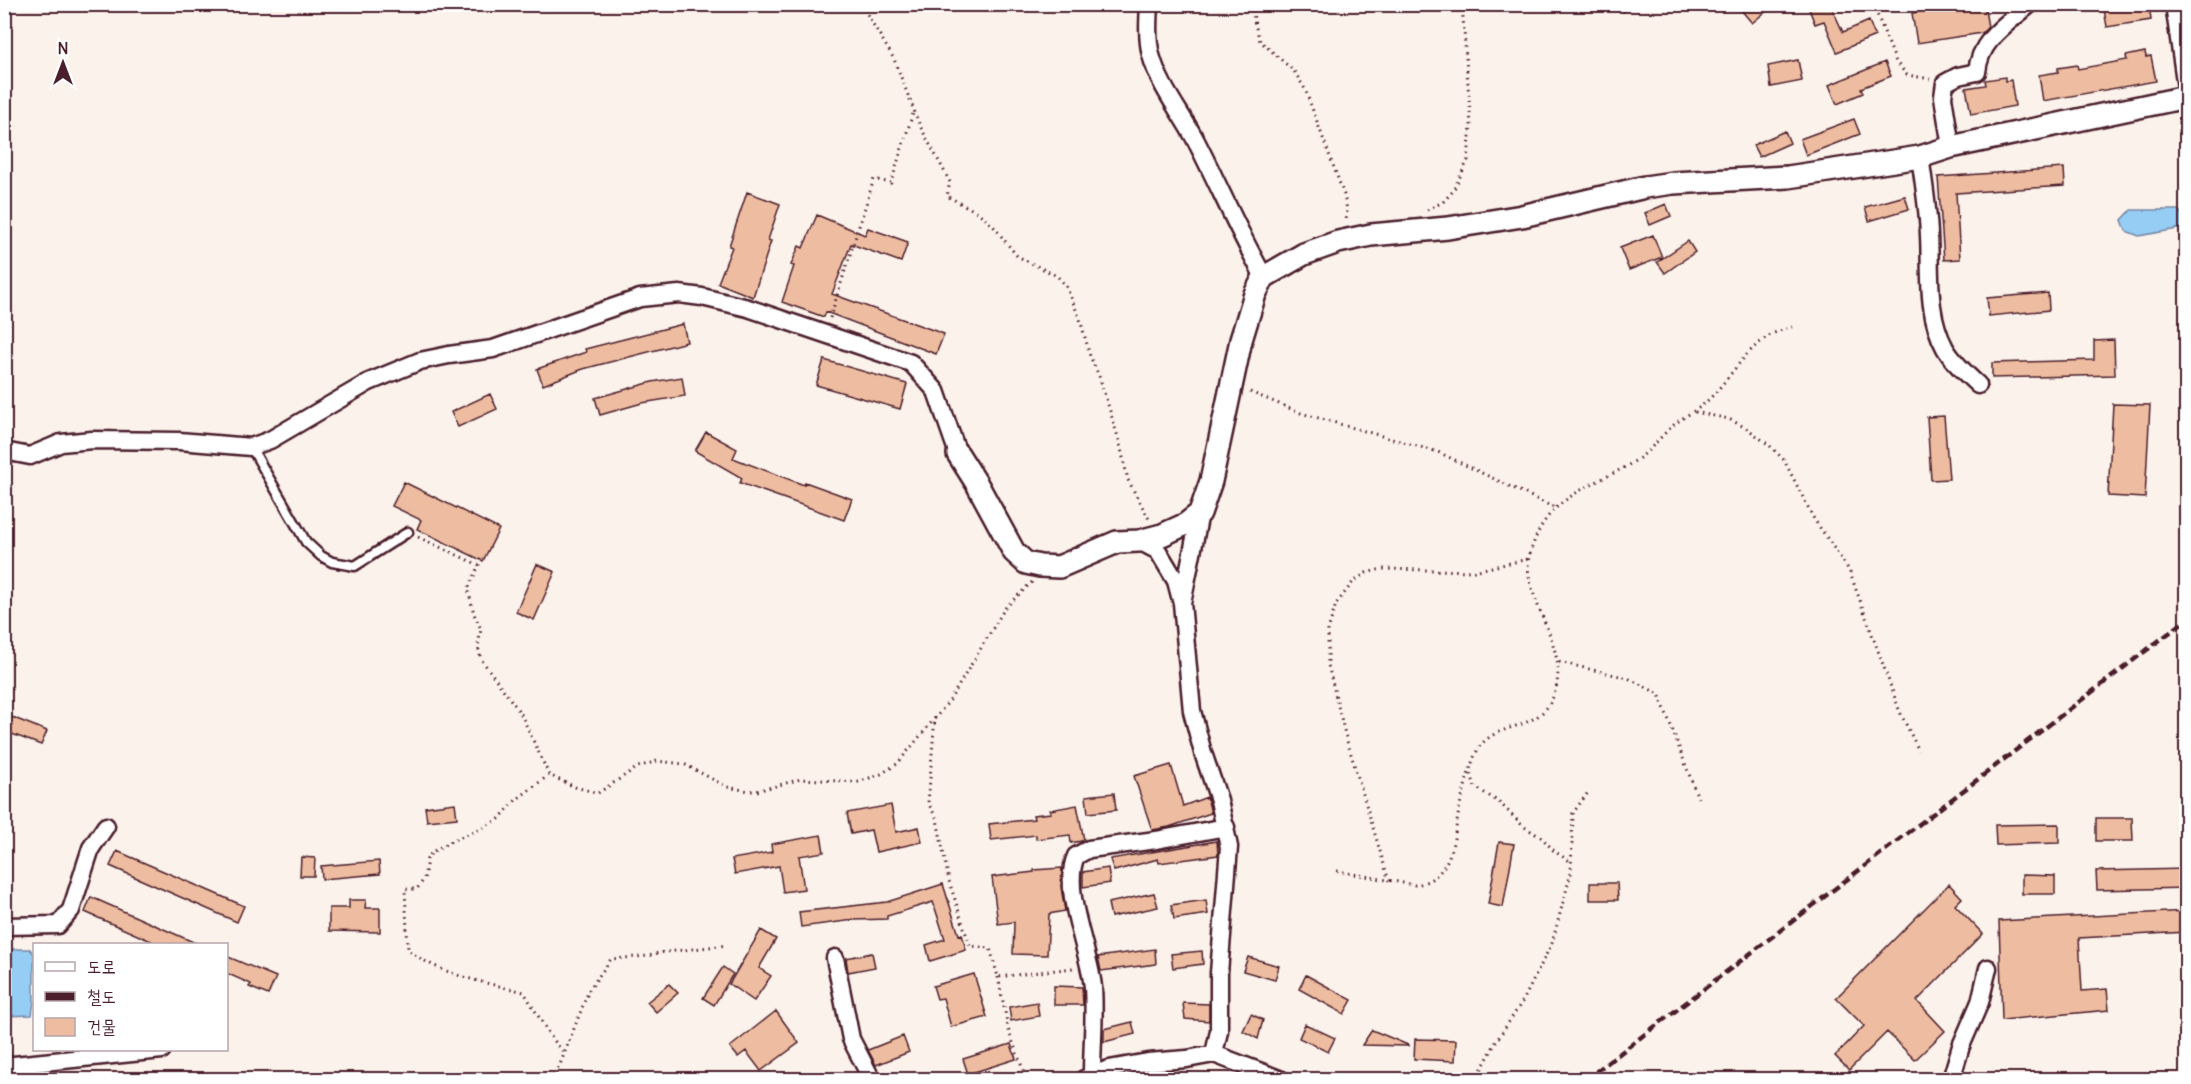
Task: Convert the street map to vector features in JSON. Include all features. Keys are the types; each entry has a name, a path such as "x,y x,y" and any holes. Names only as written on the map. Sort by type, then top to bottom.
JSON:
{"street":[{"path":"1149,4 1148,38 1151,55 1160,77 1192,133 1264,277"},
{"path":"1951,147 1943,97 1945,83 1958,76 1977,72 1978,59 1994,34 2030,4"},
{"path":"2174,4 2187,88"},
{"path":"1182,603 1200,513 1211,481 1248,314 1264,277 1304,254 1338,242 1371,235 1448,228 1522,216 1645,187 1673,183 1788,177 1920,158 1951,147 2187,97"},
{"path":"1920,158 1926,204 1930,294 1936,326 1955,363 1978,385"},
{"path":"4,451 30,456 61,443 92,440 179,441 251,447 270,440 369,382 398,369 420,361 493,349 640,298 666,294 702,297 748,308 911,363 936,391 958,454 1014,552 1026,563 1059,567 1117,542 1146,539 1177,529 1200,513"},
{"path":"1146,539 1158,551 1176,581 1182,603 1192,711 1226,827 1229,847 1219,973 1219,1031 1214,1054"},
{"path":"4,926 58,925 71,910 91,848 106,826"},
{"path":"1226,827 1089,849 1076,856 1072,865 1071,889 1090,966 1093,988 1088,1077 1138,1064 1214,1054 1282,1080"},
{"path":"836,958 851,1039 872,1080"},
{"path":"1952,1079 1961,1046 1980,1002 1988,968"},
{"path":"4,1066 152,1051"}],"lane":[{"path":"251,447 306,542 321,556 332,562 355,566 408,532"}],"path":[{"path":"861,4 894,59 914,112 950,182 947,196 979,213 994,227 1017,256 1057,276 1065,286 1080,319 1090,356 1119,440 1128,480 1153,525 1146,539"},
{"path":"1253,4 1254,21 1260,41 1294,71 1305,89 1344,195 1347,210 1346,230 1350,224"},
{"path":"1425,210 1443,202 1453,191 1468,160 1471,125 1462,4"},
{"path":"1600,4 1619,12 1631,10 1637,4"},
{"path":"1873,4 1896,62 1906,75 1945,83"},
{"path":"825,334 874,179 891,183 914,112"},
{"path":"1337,871 1415,885 1426,883 1438,875 1452,848 1461,801 1476,753 1483,742 1495,733 1533,720 1546,710 1553,698 1558,681 1559,662 1534,596 1528,572 1528,559 1539,531 1555,508 1575,493 1636,460 1658,442 1674,424 1693,412 1716,392 1763,339 1792,327"},
{"path":"1233,377 1239,386 1252,393 1301,413 1438,452 1555,508"},
{"path":"1693,412 1729,419 1755,435 1784,460 1814,519 1849,570 1900,712 1919,751"},
{"path":"408,532 479,565 468,589 474,614 481,629 478,646 481,659 521,714 549,775 575,788 598,793 638,767 657,761 684,764 727,788 750,791 758,791 801,779 858,782 881,774 897,764 950,700 1005,608 1039,576 1059,567"},
{"path":"1389,881 1345,734 1328,665 1328,630 1336,604 1353,582 1366,573 1382,569 1474,571 1528,559"},
{"path":"1559,662 1628,678 1659,694 1698,798"},
{"path":"934,717 928,803 937,819 949,881 970,946 990,948 1010,1032 1027,1080"},
{"path":"1470,772 1475,787 1499,802 1523,826 1571,862"},
{"path":"549,775 516,800 498,819 432,852 427,859 424,879 417,889 405,889 408,950 424,962 459,976 524,992 549,1034 563,1052"},
{"path":"1476,1080 1497,1040 1524,999 1552,943 1568,891 1573,813 1588,791"},
{"path":"554,1080 589,990 610,959 727,945"},
{"path":"998,977 1090,966"},
{"path":"1888,1080 1902,1076 1952,1079"}],"water":[{"path":"2131,210 2178,210 2186,219 2183,228 2139,236 2126,231 2122,220"},
{"path":"4,949 30,949 33,953 32,1015 5,1016"}],"building":[{"path":"1736,4 1775,4 1752,23"},
{"path":"1807,4 1830,4 1843,32 1869,21 1875,36 1837,52 1824,21 1815,24"},
{"path":"1968,4 1984,4 1988,27 1982,33 1917,43 1912,13"},
{"path":"2103,4 2149,4 2151,20 2107,27"},
{"path":"2145,52 2146,57 2151,56 2156,81 2043,101 2039,75 2058,72 2058,68 2077,65 2078,69 2127,60 2126,56"},
{"path":"1798,60 1802,81 1771,87 1768,66"},
{"path":"1885,62 1891,76 1861,88 1863,93 1837,104 1829,85"},
{"path":"2005,77 2005,81 2011,80 2015,106 1971,114 1966,88 1986,85 1985,80"},
{"path":"1854,119 1860,134 1806,155 1800,139"},
{"path":"1785,131 1790,143 1759,157 1753,145"},
{"path":"2064,168 2065,186 1956,193 1960,259 1944,260 1938,177"},
{"path":"747,192 780,204 753,297 718,283 732,247 729,246"},
{"path":"1905,196 1909,209 1869,221 1865,207"},
{"path":"1666,204 1671,216 1650,225 1645,213"},
{"path":"817,215 865,235 868,228 908,242 901,262 851,244 832,294 944,334 936,354 826,312 824,317 782,302 794,266 791,265 799,246 803,248"},
{"path":"1653,235 1662,257 1629,270 1620,248"},
{"path":"1688,241 1695,252 1665,273 1657,262"},
{"path":"2048,293 2049,310 1989,316 1987,298"},
{"path":"683,324 687,342 583,369 543,385 537,369 586,352 585,349"},
{"path":"2114,340 2115,375 1992,378 1992,363 2094,360 2094,341"},
{"path":"824,360 907,384 900,409 816,385"},
{"path":"682,377 685,396 642,403 600,415 595,398 652,382"},
{"path":"490,394 497,409 458,427 451,412"},
{"path":"2113,404 2150,405 2145,498 2108,496"},
{"path":"1944,416 1949,479 1931,480 1927,417"},
{"path":"706,432 737,449 733,458 804,485 805,482 852,499 844,520 740,483 742,478 695,451"},
{"path":"404,482 499,529 483,561 417,529 421,520 392,506"},
{"path":"537,564 555,572 534,620 516,612"},
{"path":"4,714 47,731 41,745 4,731"},
{"path":"1171,765 1183,806 1207,797 1211,813 1169,827 1152,830 1134,776"},
{"path":"1114,793 1116,810 1088,813 1086,796"},
{"path":"455,803 457,818 427,821 425,807"},
{"path":"891,805 896,832 919,827 922,842 876,852 871,830 851,834 847,813"},
{"path":"1077,805 1084,840 1071,843 1070,835 1036,839 1036,835 991,840 989,824 1034,819 1033,815 1051,813 1050,810"},
{"path":"2096,818 2132,818 2133,841 2096,841"},
{"path":"2059,824 2059,843 1996,845 1995,825"},
{"path":"821,835 824,852 799,856 804,889 783,892 779,866 735,874 732,859 772,852 771,844"},
{"path":"1217,841 1218,855 1159,863 1158,859 1114,871 1110,859"},
{"path":"1499,842 1514,844 1503,907 1488,904"},
{"path":"117,851 244,906 237,922 110,866"},
{"path":"301,857 315,858 314,876 300,876"},
{"path":"379,861 380,874 322,879 321,866"},
{"path":"1062,868 1061,887 1065,911 1049,914 1047,955 1013,954 1014,922 998,924 992,877"},
{"path":"1108,868 1110,883 1083,887 1083,872"},
{"path":"2187,869 2187,888 2097,890 2096,871"},
{"path":"2022,875 2055,876 2055,894 2022,894"},
{"path":"1590,883 1617,883 1618,900 1590,900"},
{"path":"943,884 966,950 930,961 926,945 945,939 933,902 887,916 887,919 854,920 801,927 799,912 887,902"},
{"path":"1949,884 1962,898 1955,905 1983,934 1917,1001 1945,1031 1915,1060 1887,1032 1849,1070 1835,1056 1864,1026 1836,998"},
{"path":"1154,893 1158,907 1111,917 1108,903"},
{"path":"91,897 195,943 155,943 85,912"},
{"path":"349,900 366,900 365,908 380,908 380,932 329,931 329,908 349,908"},
{"path":"1206,900 1208,914 1174,919 1171,905"},
{"path":"2187,911 2187,932 2079,938 2082,991 2107,989 2109,1010 2002,1020 1999,921"},
{"path":"761,930 776,939 759,968 771,976 754,1001 729,984"},
{"path":"1155,949 1156,964 1101,971 1098,957"},
{"path":"1202,951 1203,964 1173,968 1171,954"},
{"path":"872,953 875,967 848,972 846,958"},
{"path":"228,957 276,977 268,995 249,987 251,984 228,974"},
{"path":"1248,957 1279,966 1275,980 1243,971"},
{"path":"723,967 733,974 714,1005 703,998"},
{"path":"974,974 987,1017 951,1027 943,998 937,999 933,986"},
{"path":"1306,975 1352,1000 1344,1014 1299,989"},
{"path":"669,984 678,993 656,1012 647,1002"},
{"path":"1054,986 1082,987 1083,1005 1054,1005"},
{"path":"1037,1002 1039,1016 1011,1021 1009,1007"},
{"path":"1183,1003 1209,1004 1209,1021 1185,1019"},
{"path":"776,1011 799,1043 761,1071 746,1051 738,1057 730,1047"},
{"path":"1251,1014 1263,1020 1258,1039 1243,1031"},
{"path":"1132,1022 1135,1034 1104,1042 1104,1029"},
{"path":"1305,1024 1335,1038 1328,1052 1299,1038"},
{"path":"1372,1030 1408,1045 1408,1046 1362,1045"},
{"path":"903,1036 909,1052 876,1065 868,1050"},
{"path":"1415,1039 1456,1040 1455,1061 1414,1059"},
{"path":"1011,1044 1016,1059 968,1074 963,1059"}],"railway":[{"path":"1585,1080 2186,620"}]}
